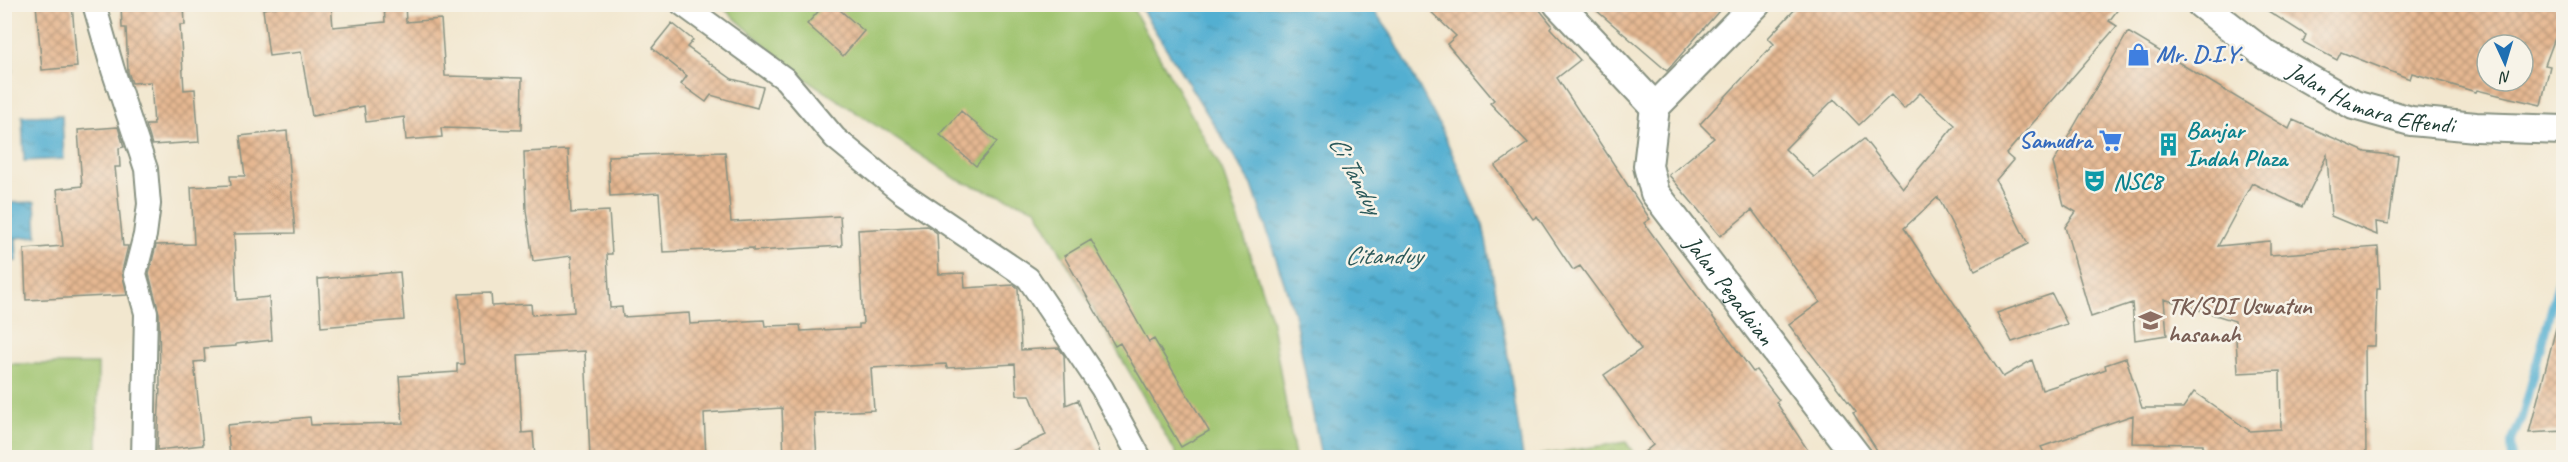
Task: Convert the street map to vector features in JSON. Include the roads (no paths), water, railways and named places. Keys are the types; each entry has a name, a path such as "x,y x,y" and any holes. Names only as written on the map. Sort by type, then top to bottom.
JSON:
{"street":[{"path":"94,4 113,70 146,168 149,204 145,235 135,274 146,313 143,458"},
{"path":"681,4 785,79 835,138 901,192 1028,278 1102,388 1140,458"},
{"path":"1558,4 1654,106 1756,4"},
{"name":"Jalan Hamara Effendi","path":"2200,4 2265,54 2354,105 2411,121 2476,127 2564,130"},
{"name":"Jalan Pegadaian","path":"1654,106 1648,166 1655,193 1858,458"}],"water":[{"name":"Citanduy","path":"1139,5 1370,5 1391,34 1442,130 1483,225 1506,344 1523,457 1321,457 1294,313 1252,185"},
{"path":"4,24 11,33 12,71 5,72"},
{"path":"62,115 64,159 24,161 22,116"},
{"path":"35,202 37,236 16,238 17,261 5,262 5,203"}],"waterway":[{"path":"2512,458 2511,443 2522,417 2564,261"}],"place":[{"name":"Mr. D.I.Y.","path":"2138,54"},
{"name":"Samudra","path":"2110,140"},
{"name":"Banjar Indah Plaza","path":"2168,144"},
{"name":"NSC8","path":"2095,181"},
{"name":"TK/SDI Uswatun hasanah","path":"2150,320"}],"water label":[{"name":"Ci Tanduy","path":"1356,174"}]}
